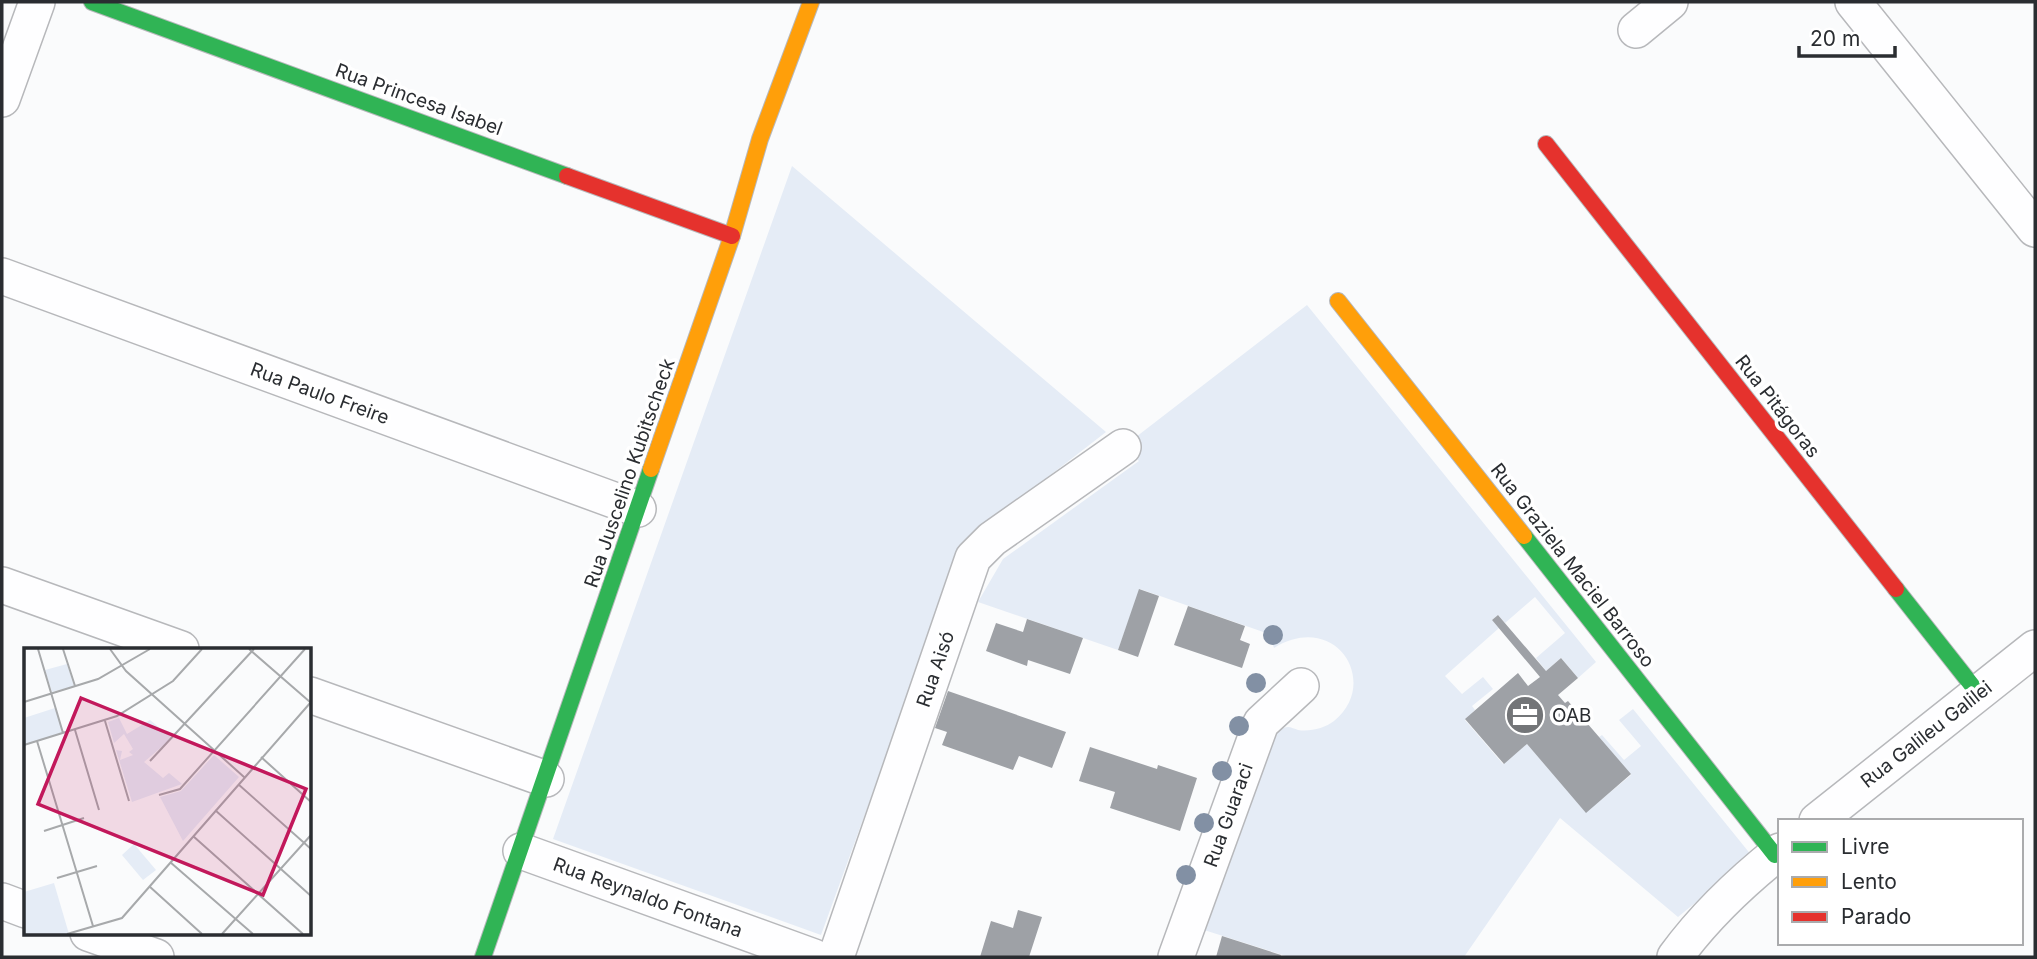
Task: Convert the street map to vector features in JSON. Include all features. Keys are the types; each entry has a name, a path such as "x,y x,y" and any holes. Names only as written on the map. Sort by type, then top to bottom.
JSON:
{"street":[{"path":"2,99 37,2"},
{"name":"Rua Princesa Isabel","path":"92,2 732,236"},
{"name":"Rua Juscelino Kubitscheck","path":"483,957 732,236 761,139 811,2"},
{"path":"1636,30 1670,2"},
{"path":"1853,2 2035,229"},
{"name":"Rua Pitágoras","path":"1546,144 1978,693"},
{"name":"Rua Paulo Freire","path":"2,276 638,509"},
{"name":"Rua Graziela Maciel Barroso","path":"1338,301 1777,853"},
{"name":"Rua Aisó","path":"836,957 973,558 992,539 1124,447"},
{"path":"2,585 178,648"},
{"name":"Rua Galileu Galilei","path":"1820,819 2035,648"},
{"name":"Rua Guaraci","path":"1176,957 1261,723 1301,686"},
{"path":"312,696 546,779"},
{"name":"Rua Reynaldo Fontana","path":"521,851 814,957"},
{"path":"1684,944 1777,853"},
{"path":"2,901 24,909"},
{"path":"91,934 156,957"}],"shaded area":[{"path":"792,166 1106,432 964,542 821,935 553,839"},
{"path":"1307,305 1596,662 1578,678 1561,658 1546,671 1536,658 1565,633 1535,597 1505,623 1498,615 1492,620 1499,628 1445,676 1462,694 1483,677 1493,689 1472,706 1475,710 1465,720 1503,764 1527,744 1586,812 1631,775 1599,737 1602,735 1624,760 1641,746 1619,720 1633,709 1752,856 1678,917 1560,818 1464,957 1289,957 1204,930 1273,734 1286,727 1298,730 1317,729 1334,721 1347,705 1353,688 1352,671 1345,656 1333,644 1316,638 1296,639 1274,648 1269,634 1140,589 1118,650 978,602 1003,559 1139,461 1123,447"}],"building":[{"path":"1139,589 1159,596 1138,657 1118,650"},
{"path":"1188,606 1245,626 1240,640 1250,644 1242,668 1174,645"},
{"name":"OAB","path":"1498,615 1546,671 1561,658 1578,678 1558,695 1565,703 1568,701 1631,774 1586,813 1527,744 1504,764 1465,719 1518,673 1528,686 1540,677 1492,620"},
{"path":"1027,619 1083,638 1070,674 1028,660 1027,666 986,651 996,623 1023,632"},
{"path":"948,691 1066,732 1052,768 1019,756 1013,770 942,745 947,732 935,728"},
{"path":"1090,747 1157,769 1158,765 1197,778 1180,831 1110,808 1115,792 1079,781"},
{"path":"1018,910 1042,917 1029,957 980,957 991,921 1013,928"},
{"path":"1222,936 1281,955 1216,957"}],"traffic: fast":[{"path":"92,2 567,176"},
{"path":"483,957 651,469"},
{"path":"1524,536 1775,855"},
{"path":"1896,589 1978,693"}],"traffic: slow":[{"path":"651,469 732,236 760,139 811,2"},
{"path":"1338,301 1524,536"}],"traffic: jam":[{"path":"1546,144 1896,589"},
{"path":"567,176 732,236"}],"place":[{"name":"OAB","path":"1525,715"}]}
